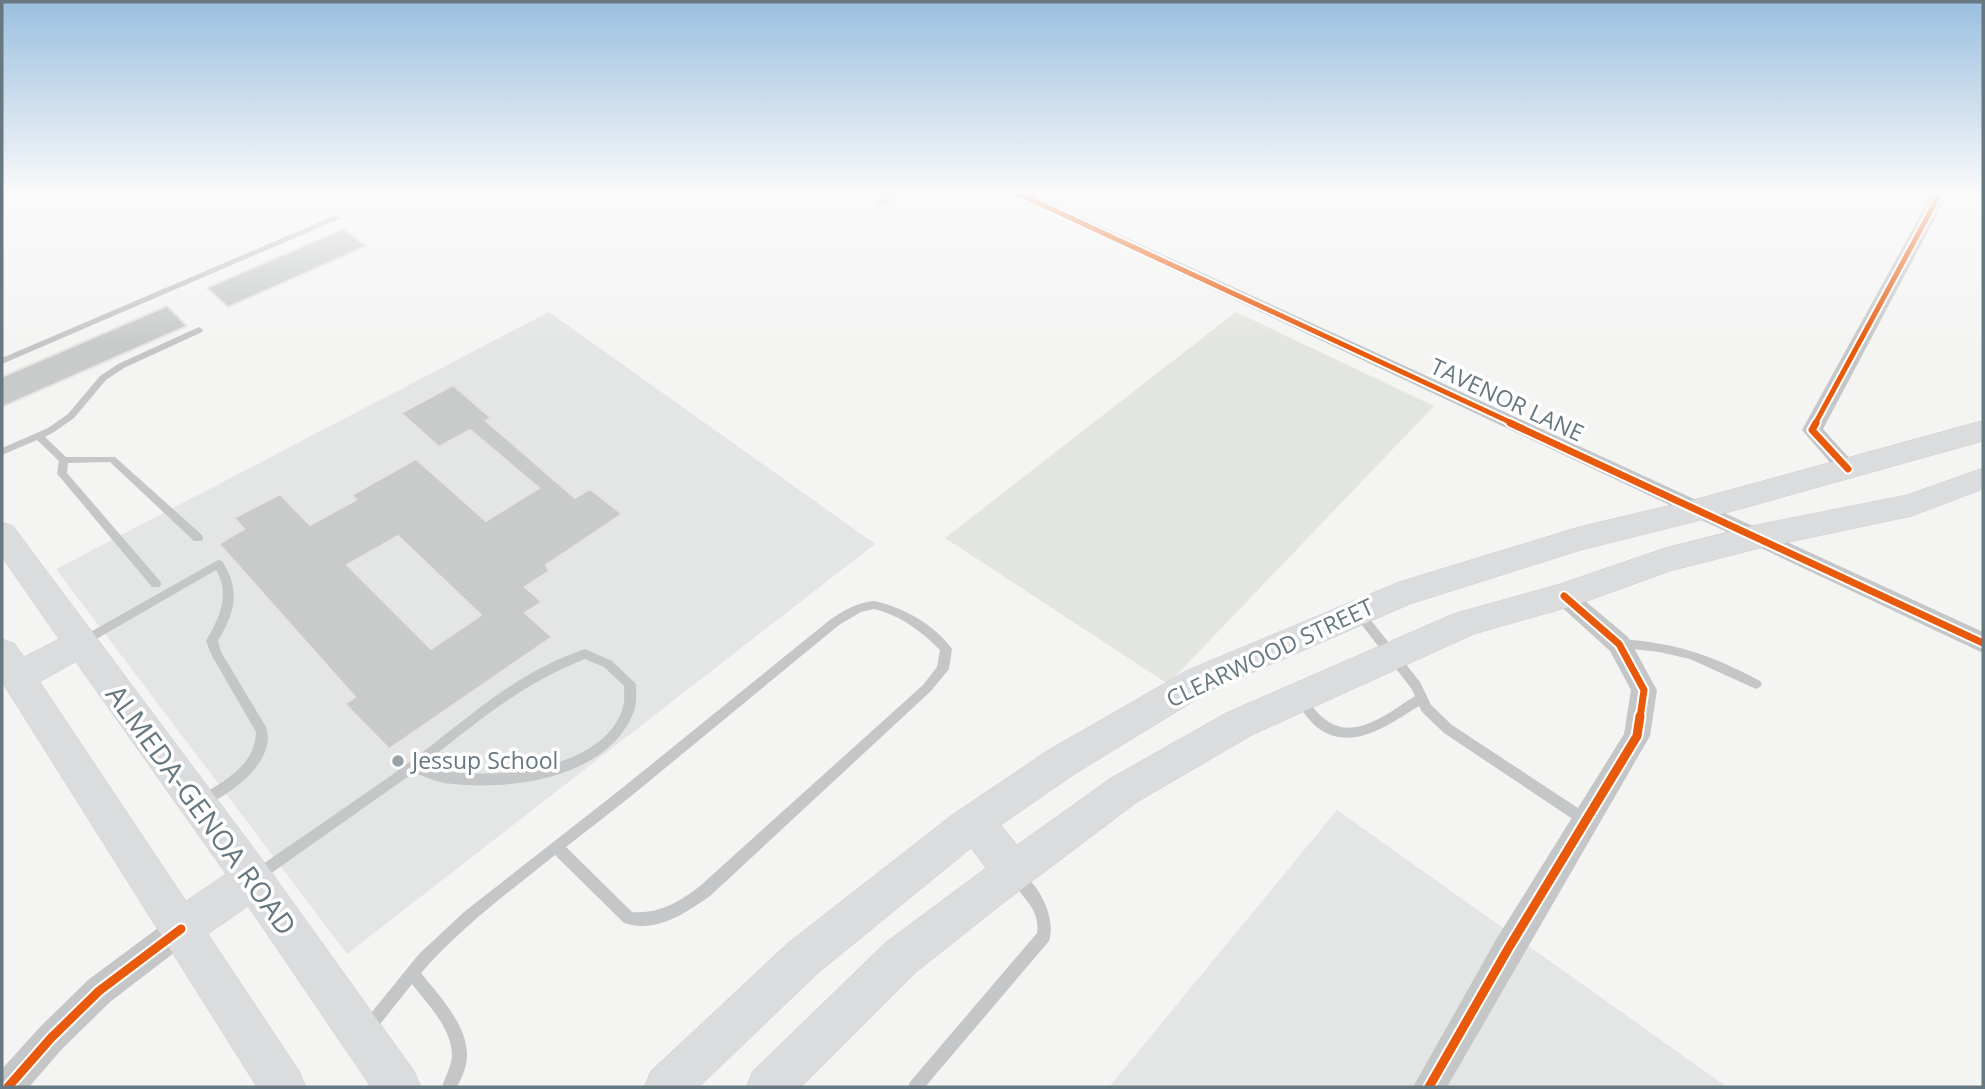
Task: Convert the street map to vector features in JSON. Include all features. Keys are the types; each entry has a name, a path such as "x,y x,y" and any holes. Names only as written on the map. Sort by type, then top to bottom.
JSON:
{"main road":[{"name":"CLEARWOOD STREET","path":"667,1087 803,958 975,822 1060,762 1200,680 1399,595 1579,539 1697,510 1983,431"},
{"path":"785,1077 900,958 1124,790 1239,724 1465,623 1564,596 1665,560 1756,537 1912,505 1983,478"},
{"name":"ALMEDA-GENOA ROAD","path":"2,534 253,878 398,1087"},
{"path":"81,643 10,665 283,1087"},
{"path":"975,822 1013,872"},
{"path":"181,929 253,878"}],"street":[{"name":"TAVENOR LANE","path":"1124,243 1983,643"},
{"path":"1848,469 1812,430 1913,243"},
{"path":"1429,1087 1637,736 1644,690 1619,644 1564,596"},
{"path":"8,1087 51,1038 99,991 181,929"}],"lane":[{"path":"2,361 279,243"},
{"path":"2,452 38,436 71,416 103,378 121,366 199,330"},
{"path":"38,436 64,460 111,459 198,538"},
{"path":"64,460 62,474 156,584"},
{"path":"81,643 218,564 228,576 229,611 212,641 216,653 262,731 263,742 259,753 236,779 197,804"},
{"path":"362,1036 442,940 752,687 855,610 875,604 893,610 938,640 946,649 943,670 928,688 705,891 680,910 653,919 629,918 556,848"},
{"path":"1358,612 1416,685 1426,708 1448,729 1586,821"},
{"path":"1619,644 1658,645 1682,650 1709,659 1756,684"},
{"path":"253,878 412,767 505,693 556,664 584,654 608,664 631,684 629,710 616,733 582,761 552,772 509,778 442,776 412,767"},
{"path":"1298,697 1323,724 1340,733 1361,733 1422,698"},
{"path":"915,1087 1044,936 1046,927 1042,910 1013,872"},
{"path":"413,974 453,1028 460,1048 461,1062 449,1087"}],"shaded area":[{"name":"Jessup School","path":"549,312 875,544 347,954 56,569"},
{"path":"1236,312 1434,406 1168,684 945,538"},
{"path":"1337,810 1727,1087 1109,1087"}],"building":[{"path":"311,243 362,243 366,246 228,307 207,288"},
{"path":"167,306 187,326 2,407 2,377"},
{"path":"453,385 491,418 486,421 575,498 590,489 622,514 546,565 549,571 525,587 542,602 525,613 552,637 389,749 345,704 355,697 219,544 244,529 234,518 280,494 310,525 356,500 352,495 416,459 486,521 539,488 470,430 439,447 401,413","holes":["398,536 481,615 431,649 347,565"]}],"cycle path":[{"path":"1124,243 1983,643"},
{"path":"1848,469 1812,430 1913,243"},
{"path":"1429,1087 1508,949 1637,736 1644,690 1619,644 1564,596"},
{"path":"8,1087 51,1038 99,991 181,929"}],"place":[{"name":"Jessup School","path":"398,761"}]}
